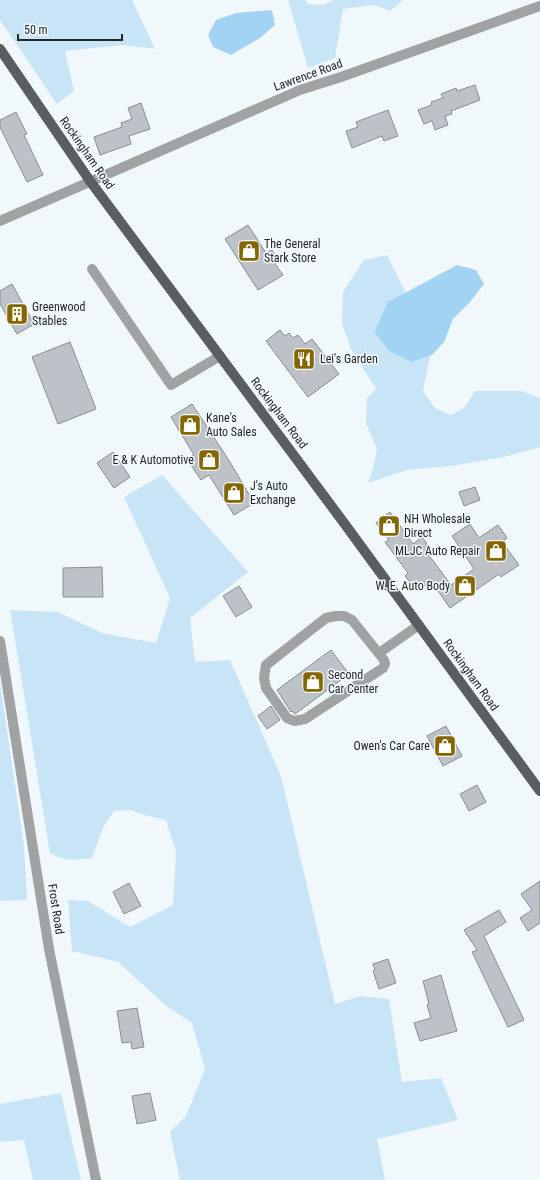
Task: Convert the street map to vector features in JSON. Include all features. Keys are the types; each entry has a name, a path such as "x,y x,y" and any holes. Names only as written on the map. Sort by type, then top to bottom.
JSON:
{"main road":[{"name":"Rockingham Road","path":"0,49 90,181 540,791"}],"street":[{"name":"Lawrence Road","path":"0,221 300,90 341,77 540,6"},
{"path":"92,269 171,385 220,356"},
{"path":"340,616 352,620 379,653 384,660 385,664 383,668 305,719 294,721 287,718 266,688 264,678 266,665 326,618 340,616"},
{"path":"379,653 419,625"},
{"name":"Frost Road","path":"0,640 49,949 96,1180"}],"shaded area":[{"path":"0,0 132,0 155,49 123,45 65,51 74,91 57,104 0,20"},
{"path":"288,0 305,0 308,4 323,5 334,0 403,0 390,11 374,5 343,9 335,58 308,68"},
{"path":"272,10 275,25 260,38 231,55 213,47 208,35 216,20 236,13"},
{"path":"387,255 406,293 388,303 374,332 390,352 412,362 430,356 423,391 435,408 451,415 464,408 475,391 521,391 540,398 540,447 504,457 451,466 407,470 368,483 377,449 366,424 367,398 376,389 351,349 342,324 343,292 364,260"},
{"path":"457,265 476,270 484,284 470,302 453,319 444,342 432,355 412,362 390,352 374,332 388,302"},
{"path":"162,475 248,572 190,618 195,662 230,660 281,776 335,1004 360,996 389,999 402,1082 441,1078 458,1120 377,1139 385,1180 180,1180 170,1132 186,1116 205,1069 192,1023 165,1005 118,962 72,951 68,900 88,901 130,927 173,905 176,852 166,820 130,810 114,811 104,826 92,858 76,860 66,859 50,853 10,610 58,612 102,633 156,643 170,598 124,497"},
{"path":"0,682 24,846 27,900 0,901"},
{"path":"61,1093 81,1180 33,1180 24,1140 0,1142 0,1104"}],"building":[{"path":"475,85 480,100 451,111 452,114 445,116 448,125 435,130 432,121 424,124 418,110 432,105 431,102 443,98 441,94 456,88 457,91"},
{"path":"141,103 150,129 129,136 131,144 100,155 94,137 122,127 121,123 132,119 128,108"},
{"path":"388,110 398,136 384,141 382,136 352,148 346,131 358,127 356,122"},
{"path":"16,112 27,134 24,135 43,175 27,182 0,127 0,120"},
{"name":"The General Stark Store","path":"248,225 266,253 272,250 279,261 275,264 283,275 258,290 225,239"},
{"name":"Greenwood Stables","path":"12,284 34,324 17,334 0,304 0,291"},
{"name":"Lei's Garden","path":"280,330 285,336 289,333 293,338 298,335 305,344 312,339 339,374 308,397 266,341"},
{"path":"70,342 96,409 58,424 32,357"},
{"path":"192,404 230,462 254,503 234,515 209,475 201,480 187,459 194,455 171,417"},
{"path":"113,452 130,477 114,488 97,463"},
{"path":"475,487 480,500 464,506 459,492"},
{"path":"390,512 413,544 422,537 429,547 425,550 451,585 474,569 452,536 470,524 479,538 498,525 507,538 502,542 519,565 501,577 499,574 450,608 431,581 420,589 416,583 412,585 405,576 408,573 385,542 389,540 376,523"},
{"path":"102,567 103,597 63,597 63,568"},
{"path":"239,586 252,607 236,617 223,596"},
{"name":"Second Car Center","path":"331,650 349,674 295,714 292,711 291,712 277,690"},
{"path":"271,706 280,720 267,729 258,716"},
{"name":"Owen's Car Care","path":"446,726 462,756 443,766 427,736"},
{"path":"477,785 486,802 469,811 460,794"},
{"path":"540,881 540,923 528,931 520,918 532,910 521,894"},
{"path":"129,883 141,906 124,914 113,892"},
{"path":"499,910 506,922 484,936 524,1020 508,1027 472,952 477,950 464,930"},
{"path":"388,959 396,983 379,989 373,971 375,970 373,964"},
{"path":"441,975 457,1031 420,1041 414,1023 431,1018 423,981"},
{"path":"137,1008 144,1047 132,1049 131,1042 122,1043 117,1011"},
{"path":"150,1093 156,1120 137,1124 132,1096"}],"place":[{"name":"The General Stark Store","path":"249,251"},
{"name":"Greenwood Stables","path":"17,314"},
{"name":"Lei's Garden","path":"304,359"},
{"name":"Kane's Auto Sales","path":"190,425"},
{"name":"E & K Automotive","path":"209,460"},
{"name":"J's Auto Exchange","path":"234,493"},
{"name":"NH Wholesale Direct","path":"389,526"},
{"name":"MLJC Auto Repair","path":"496,551"},
{"name":"W. E. Auto Body","path":"465,586"},
{"name":"Second Car Center","path":"313,682"},
{"name":"Owen's Car Care","path":"445,746"}]}
